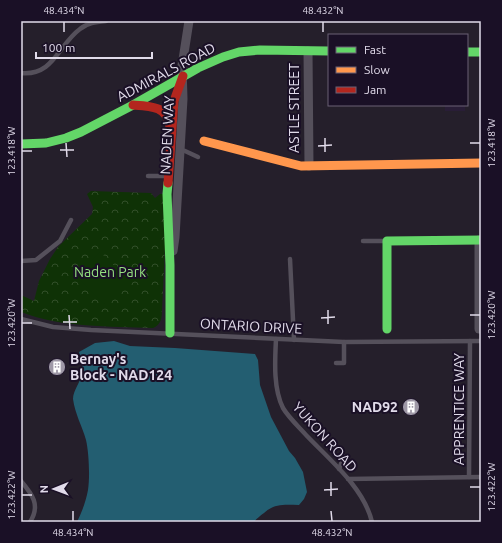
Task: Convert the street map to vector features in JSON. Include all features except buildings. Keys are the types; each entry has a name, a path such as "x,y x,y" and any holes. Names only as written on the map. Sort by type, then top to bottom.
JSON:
{"street":[{"path":"183,76 182,66 189,21"},
{"name":"ADMIRALS ROAD","path":"21,144 46,143 66,138 81,132 134,105 183,76 223,56 239,52 260,50 328,51"},
{"name":"ASTLE STREET","path":"308,51 309,166"},
{"path":"468,52 481,52"},
{"name":"NADEN WAY","path":"170,333 170,265 167,194 174,101 183,76"},
{"name":"NADEN WAY","path":"170,265 175,237 183,76"},
{"path":"134,105 155,107 163,111 168,116 171,130"},
{"path":"204,141 301,166 481,163"},
{"path":"387,329 387,241 480,240 479,329"}],"lane":[{"path":"21,73 34,73 47,67 73,35 80,29 93,23 106,21"},
{"path":"170,149 185,151 198,157"},
{"path":"148,176 178,176"},
{"path":"21,261 35,262 60,241 72,220"},
{"path":"363,241 387,241"},
{"path":"290,259 294,340"},
{"name":"ONTARIO DRIVE","path":"21,318 53,327 91,330 344,342 481,341"},
{"name":"YUKON ROAD","path":"276,339 275,367 278,394 284,408 294,423 348,479 364,502 372,522"},
{"name":"APPRENTICE WAY","path":"469,477 470,341"},
{"path":"336,363 344,363 344,342"},
{"path":"339,469 344,456"},
{"path":"348,479 481,477"},
{"path":"21,481 34,498 34,516 30,522"}],"shaded area":[{"path":"445,106 465,106 465,111 445,111"}],"green space":[{"name":"Naden Park","path":"91,191 151,193 155,198 160,194 163,194 165,246 162,313 156,327 69,324 21,312 21,295 34,301 39,281 58,247 92,214 93,207 87,194"},
{"path":"100,252 128,279 104,304 76,276"}],"water":[{"path":"114,341 130,346 255,354 258,360 260,385 271,417 289,451 303,472 307,492 299,505 276,506 268,510 254,522 77,522 84,506 89,485 88,451 86,440 75,410 73,399 74,392 82,373 79,352 95,343"}],"traffic: fast":[{"path":"21,144 46,143 66,138 81,132 133,105 198,68 239,52 260,50 328,51"},
{"path":"468,52 481,52"},
{"path":"168,183 170,333"},
{"path":"387,329 387,241 481,240"}],"traffic: slow":[{"path":"204,141 301,166 481,163"}],"traffic: jam":[{"path":"168,183 174,101 183,76"},
{"path":"133,105 157,108 166,115 169,120 170,127"}],"place":[{"name":"Bernay's Block - NAD124","path":"57,367"},
{"name":"NAD92","path":"411,407"}]}
